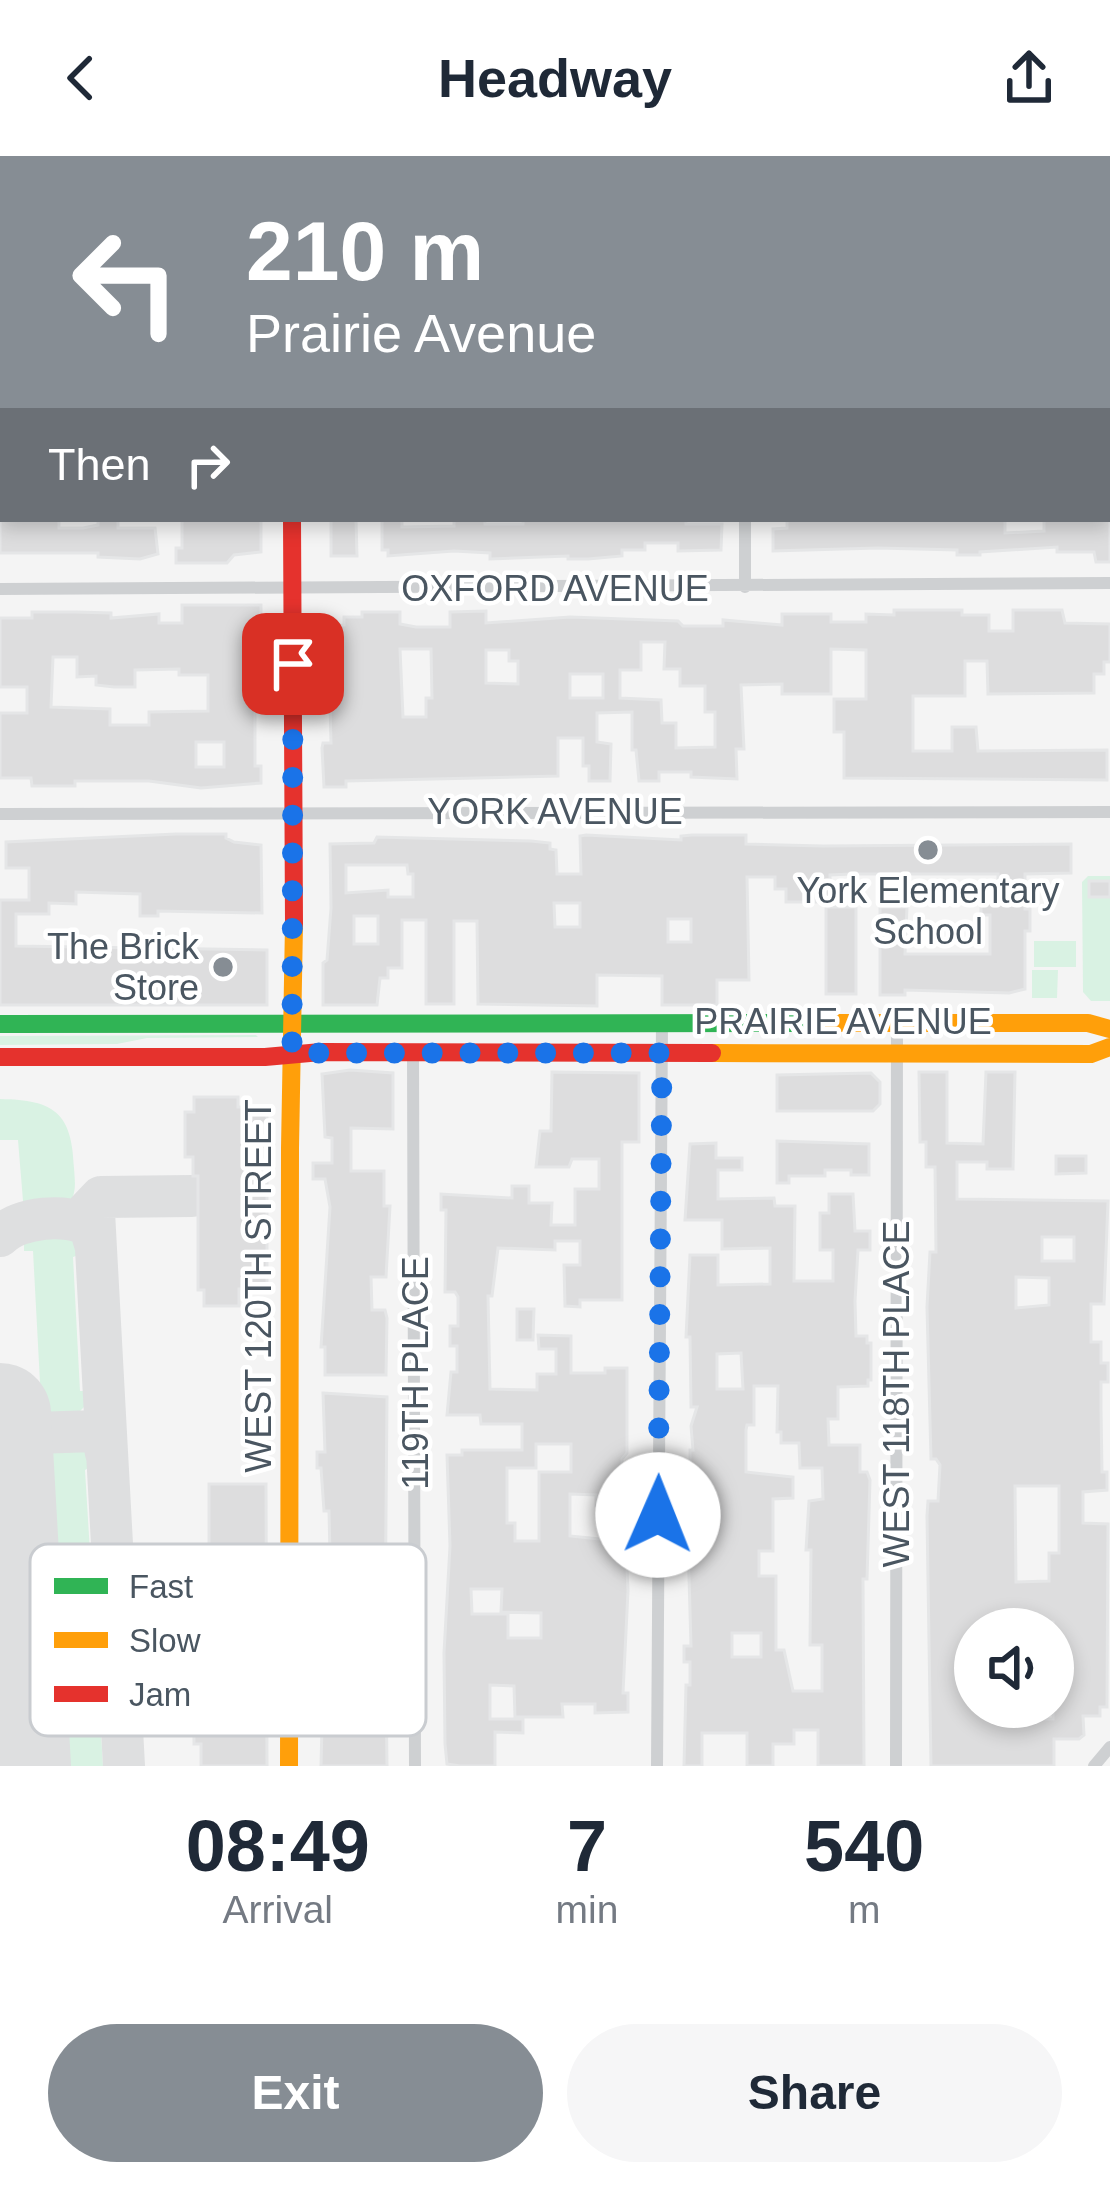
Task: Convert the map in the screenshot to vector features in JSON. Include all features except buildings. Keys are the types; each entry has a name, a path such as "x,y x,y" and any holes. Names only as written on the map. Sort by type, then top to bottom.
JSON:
{"main road":[{"name":"WEST 120TH STREET","path":"290,1544 292,522"},
{"name":"PRAIRIE AVENUE","path":"0,1024 1088,1023 1110,1030"},
{"name":"PRAIRIE AVENUE","path":"0,1057 1090,1054 1110,1047"},
{"name":"WEST 120TH STREET","path":"289,1736 289,1766"}],"street":[{"path":"745,522 746,587"},
{"name":"OXFORD AVENUE","path":"0,589 1110,583"},
{"name":"YORK AVENUE","path":"0,814 1110,812"},
{"path":"657,1766 662,1022"},
{"name":"WEST 118TH PLACE","path":"896,1766 898,1022"},
{"name":"119TH PLACE","path":"413,1053 414,1544"},
{"name":"119TH PLACE","path":"415,1736 415,1766"},
{"path":"1094,1766 1110,1747"}],"green space":[{"path":"1088,876 1110,876 1110,1001 1091,1001 1083,992 1082,882"},
{"path":"1034,941 1076,941 1076,967 1034,967"},
{"path":"1032,970 1058,970 1057,998 1032,998"},
{"path":"256,1035 258,1037 0,1045 0,1036"},
{"path":"0,1099 34,1102 57,1113 64,1122 73,1149 75,1178 68,1206 36,1209 23,1201 18,1140 0,1140"},
{"path":"62,1231 73,1236 79,1250 73,1257 80,1391 87,1391 87,1404 74,1417 47,1418 39,1414 34,1402 41,1401 33,1251 24,1251 24,1244 37,1233"},
{"path":"76,1445 87,1453 90,1544 51,1544 46,1464 36,1463 39,1452 50,1446"},
{"path":"61,1736 101,1736 103,1766 63,1766"}],"taxiway":[{"path":"82,1217 101,1197 192,1196"},
{"path":"101,1197 94,1212 112,1544"},
{"path":"0,1236 31,1221 69,1219 90,1227 95,1244"},
{"path":"0,1471 4,1479 13,1446 35,1433 94,1431 106,1453"},
{"path":"122,1736 124,1766"}],"runway":[{"path":"0,1414 20,1766"}],"traffic: fast":[{"path":"0,1024 818,1023"}],"traffic: slow":[{"path":"289,1544 294,924"},
{"path":"818,1023 1088,1023 1110,1029"},
{"path":"712,1053 1091,1054 1110,1047"},
{"path":"289,1736 289,1766"}],"traffic: jam":[{"path":"292,522 294,924"},
{"path":"0,1057 712,1053"}],"place":[{"name":"York Elementary School","path":"928,850"},
{"name":"The Brick Store","path":"223,967"}],"route":[{"path":"293,664 292,1053 662,1053 658,1515"}]}
